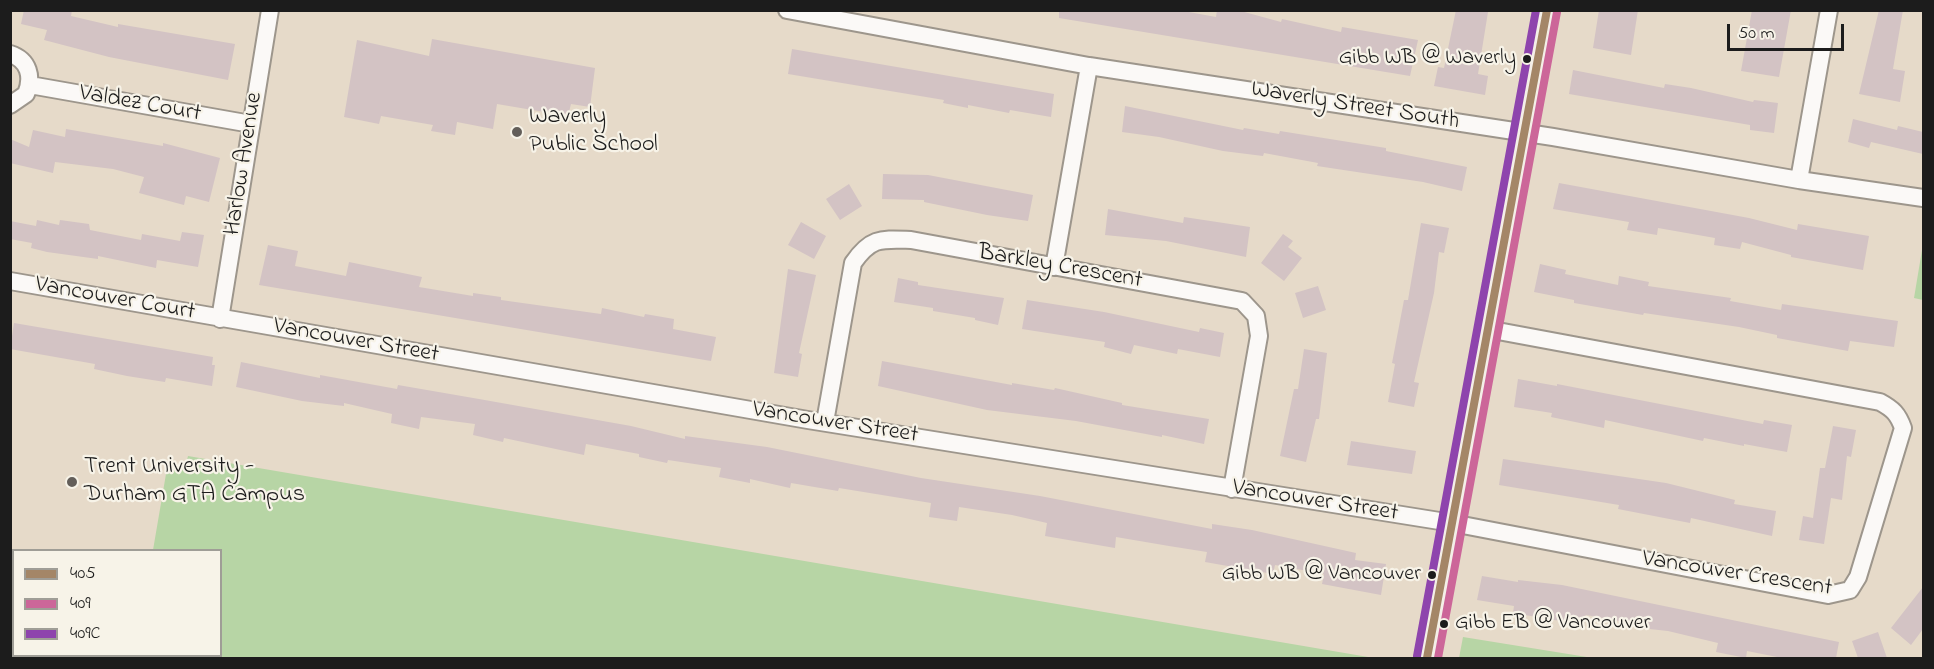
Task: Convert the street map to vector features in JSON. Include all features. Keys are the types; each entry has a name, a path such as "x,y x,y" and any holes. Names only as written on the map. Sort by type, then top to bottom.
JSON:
{"main road":[{"path":"1427,658 1547,10"}],"street":[{"name":"Harlow Avenue","path":"220,319 270,10"},
{"name":"Waverly Street South","path":"787,10 1089,66 1524,133 1799,180 1923,198"},
{"path":"1799,180 1829,10"},
{"path":"10,54 23,61 28,68 30,85 20,100 10,105"},
{"path":"1054,267 1089,66"},
{"name":"Valdez Court","path":"30,85 251,124"},
{"name":"Barkley Crescent","path":"825,422 853,263 864,247 882,239 911,240 1242,301 1256,316 1259,336 1232,489"},
{"name":"Vancouver Court","path":"10,281 220,319"},
{"name":"Vancouver Street","path":"220,319 825,422 1452,523"},
{"name":"Vancouver Crescent","path":"1452,523 1809,592 1839,594 1850,590 1858,577 1903,428 1898,415 1880,402 1488,329"}],"green space":[{"path":"1923,244 1924,300 1914,298"},
{"path":"188,456 1374,658 130,658 222,657 222,549 153,549 166,474 187,460"},
{"path":"1463,637 1593,658 1459,658"}],"building":[{"path":"24,10 72,10 71,16 118,27 118,24 235,44 228,80 109,57 44,40 47,30 21,24"},
{"path":"1059,10 1178,10 1216,17 1217,10 1237,10 1281,22 1282,19 1341,32 1342,27 1418,40 1410,76 1059,18"},
{"path":"1456,10 1488,12 1478,74 1488,76 1485,95 1434,86 1438,67 1444,68"},
{"path":"1599,10 1638,10 1631,55 1593,48"},
{"path":"1752,10 1791,10 1779,77 1741,71"},
{"path":"1879,10 1903,10 1893,69 1905,71 1900,102 1859,94"},
{"path":"432,39 595,68 590,107 571,104 568,116 497,104 493,129 457,122 455,135 431,131 433,125 381,116 379,124 344,117 357,40 429,56"},
{"path":"792,49 1054,94 1051,117 1010,110 1009,113 968,105 968,108 943,103 944,100 788,74"},
{"path":"1573,70 1664,88 1665,84 1753,102 1754,100 1778,103 1774,133 1750,130 1750,125 1569,94"},
{"path":"1125,106 1243,130 1244,128 1279,134 1280,131 1386,148 1386,151 1467,167 1462,191 1423,182 1317,166 1318,163 1264,153 1263,156 1223,151 1159,137 1122,132"},
{"path":"1853,119 1897,130 1898,126 1923,132 1923,154 1871,142 1869,148 1848,142"},
{"path":"66,129 163,146 163,143 220,158 209,202 186,196 184,205 139,193 144,177 113,169 55,162 53,173 10,163 10,139 29,147 33,130 65,137"},
{"path":"883,174 928,175 1033,195 1028,221 987,215 924,202 924,200 882,199"},
{"path":"1559,183 1749,218 1797,230 1798,224 1869,236 1863,270 1791,257 1791,255 1742,242 1740,249 1714,245 1715,238 1658,228 1657,235 1627,230 1629,222 1553,209"},
{"path":"849,184 862,206 840,220 826,199"},
{"path":"1108,209 1183,223 1184,217 1250,227 1246,257 1166,241 1105,235"},
{"path":"37,220 59,225 60,220 89,224 90,230 141,240 142,234 180,241 182,232 204,235 198,267 157,260 156,268 98,256 98,259 47,252 31,248 32,243 10,239 10,221 36,226"},
{"path":"801,222 826,236 814,259 788,245"},
{"path":"1421,223 1449,228 1444,253 1439,252 1434,293 1414,382 1419,383 1414,407 1388,402 1395,364 1392,363 1404,300 1408,300"},
{"path":"1283,234 1293,241 1288,247 1302,258 1284,281 1261,263"},
{"path":"268,245 298,251 295,266 346,276 349,262 422,277 419,287 473,296 473,293 501,297 501,300 601,314 602,308 644,317 645,314 674,319 673,329 716,337 711,361 259,285"},
{"path":"1540,264 1566,270 1565,274 1618,285 1619,276 1649,282 1648,286 1731,298 1730,301 1781,310 1782,304 1898,321 1894,347 1850,341 1848,351 1777,338 1777,335 1739,327 1644,313 1643,315 1574,303 1574,300 1534,292"},
{"path":"788,269 816,275 799,353 802,354 798,377 774,373"},
{"path":"898,278 918,282 918,285 1004,298 998,325 975,320 975,318 933,311 933,308 894,302"},
{"path":"1318,286 1326,310 1303,318 1295,293"},
{"path":"1027,300 1104,312 1199,332 1200,328 1224,333 1220,357 1178,349 1177,354 1134,345 1131,354 1104,347 1105,342 1022,329"},
{"path":"14,323 213,357 212,365 215,365 212,386 166,378 165,382 127,376 94,369 95,364 10,349"},
{"path":"1304,349 1327,353 1319,419 1316,419 1306,462 1280,456 1294,389 1298,389"},
{"path":"882,361 1012,385 1012,383 1054,390 1055,388 1122,403 1122,405 1209,419 1204,444 1076,421 987,410 878,386"},
{"path":"241,362 320,378 320,375 397,389 398,385 479,399 631,426 685,439 685,436 767,447 921,478 1040,496 1212,529 1212,524 1252,530 1356,553 1355,560 1386,564 1381,595 1322,584 1324,574 1275,565 1273,574 1205,562 1207,552 1116,537 1115,548 1045,536 1047,523 1012,515 959,507 957,521 929,517 931,503 839,488 838,491 791,483 790,488 750,479 750,483 719,477 721,468 668,460 667,463 639,457 639,454 586,444 584,455 504,438 503,442 473,435 475,424 421,417 419,429 391,423 392,414 344,403 344,406 302,401 236,387"},
{"path":"1518,379 1557,386 1557,384 1763,424 1764,420 1792,425 1787,452 1704,438 1703,441 1605,420 1604,428 1551,417 1552,413 1514,407"},
{"path":"1833,426 1856,430 1851,457 1847,456 1842,500 1831,498 1824,544 1799,540 1803,516 1813,518 1820,468 1825,468"},
{"path":"1351,441 1416,451 1412,474 1347,465"},
{"path":"1503,459 1666,483 1735,500 1734,504 1776,511 1772,536 1691,518 1690,523 1618,509 1619,505 1499,485"},
{"path":"1482,576 1518,582 1518,580 1562,585 1839,642 1836,658 1782,658 1747,651 1746,658 1716,652 1718,643 1668,631 1640,628 1641,625 1586,615 1584,625 1513,613 1514,606 1477,600"},
{"path":"1923,587 1923,629 1911,645 1891,628"},
{"path":"1878,632 1887,658 1858,658 1852,641"}],"transit line":[{"name":"409C","path":"1417,656 1536,10"},
{"name":"405","path":"1427,658 1547,10"},
{"name":"409","path":"1438,658 1557,12"}],"place":[{"name":"Gibb WB @ Waverly","path":"1527,59"},
{"name":"Waverly Public School","path":"517,132"},
{"name":"Trent University - Durham GTA Campus","path":"72,482"},
{"name":"Gibb WB @ Vancouver","path":"1432,575"},
{"name":"Gibb EB @ Vancouver","path":"1444,624"}]}
